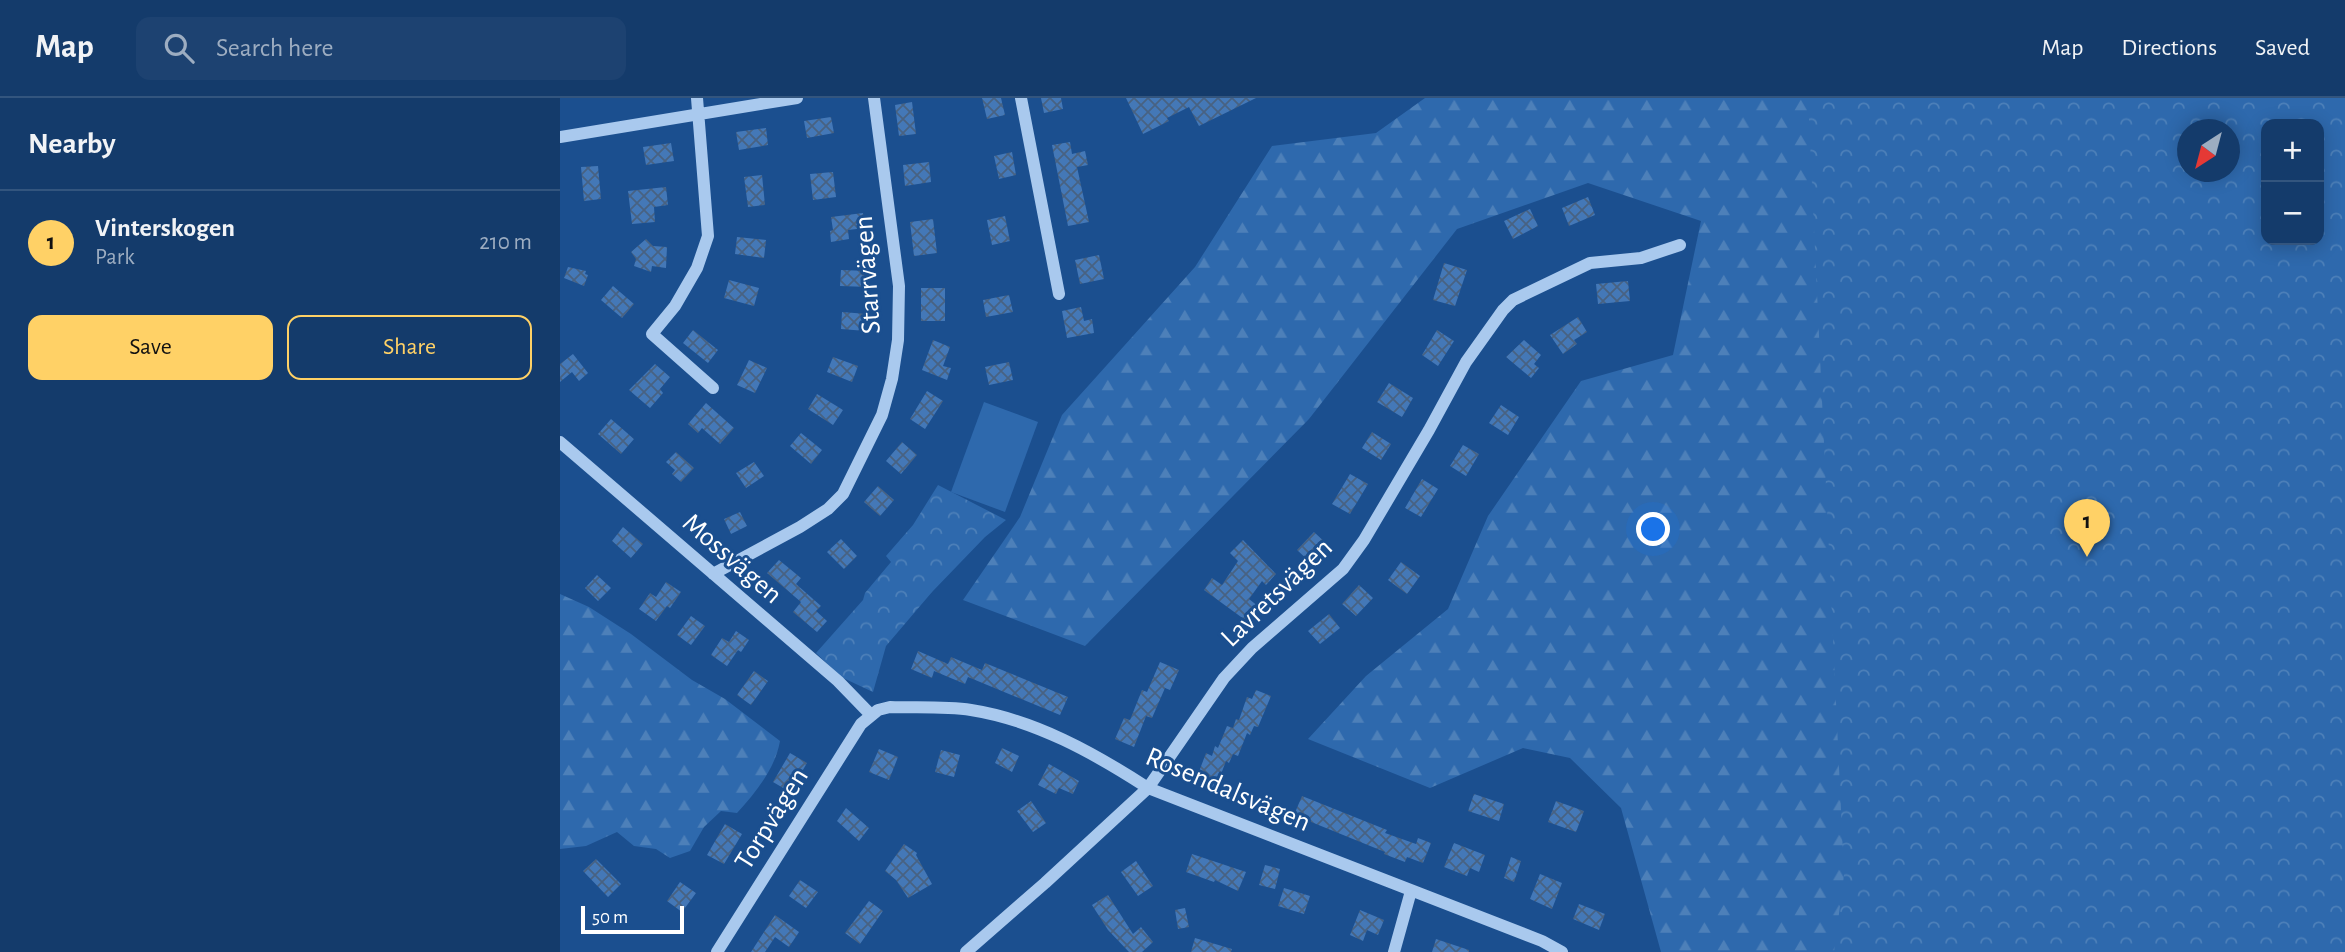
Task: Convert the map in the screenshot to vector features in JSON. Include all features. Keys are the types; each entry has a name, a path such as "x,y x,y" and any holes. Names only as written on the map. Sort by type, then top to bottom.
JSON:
{"street":[{"path":"697,98 708,236 697,268 675,306 652,334 713,387"},
{"path":"560,137 797,98"},
{"name":"Starrvägen","path":"713,574 828,509 843,494 882,415 892,379 898,340 899,286 874,98"},
{"path":"1021,98 1059,295"},
{"name":"Lavretsvägen","path":"965,952 1148,788 1224,678 1252,648 1343,569 1429,430 1466,362 1513,300 1590,264 1641,258 1680,245"},
{"name":"Mossvägen","path":"560,442 838,681 871,715"},
{"name":"Rosendalsvägen","path":"871,715 890,707 968,710 1001,716 1048,732 1148,788 1542,941 1562,952"},
{"name":"Torpvägen","path":"717,952 861,724 871,715"},
{"path":"1394,952 1411,891"}],"green space":[{"path":"1425,98 2345,98 2345,952 1661,952 1621,808 1570,758 1523,748 1430,788 1308,739 1366,676 1448,609 1488,516 1581,381 1673,355 1701,221 1588,183 1457,229 1309,419 1085,646 963,600 1020,517 1062,415 1195,267 1272,146 1376,133"},
{"path":"1808,98 2345,98 2345,952 1834,952 1844,875"},
{"path":"984,402 1038,422 1005,512 951,492"},
{"path":"938,485 1006,520 985,537 932,592 886,646 873,692 841,677 816,653 863,600 865,593 891,562 886,556 913,525"},
{"path":"560,594 589,607 631,634 780,741 769,771 751,797 737,813 721,811 704,827 690,851 670,858 656,849 634,846 617,832 586,846 560,849"}],"building":[{"path":"982,98 1001,98 1005,115 987,119"},
{"path":"1041,98 1061,98 1063,109 1044,113"},
{"path":"1126,98 1256,98 1199,126 1189,107 1143,134"},
{"path":"912,102 916,134 899,136 895,105"},
{"path":"831,117 834,133 807,138 804,121"},
{"path":"766,128 768,145 739,150 736,132"},
{"path":"1070,142 1072,154 1085,151 1088,165 1077,167 1089,222 1068,226 1052,145"},
{"path":"671,143 674,161 646,165 643,147"},
{"path":"1012,152 1016,175 999,179 994,156"},
{"path":"929,162 931,182 905,186 903,165"},
{"path":"598,166 601,199 584,201 581,167"},
{"path":"833,172 836,197 813,200 810,174"},
{"path":"762,175 765,205 748,207 744,177"},
{"path":"666,187 668,205 654,207 655,222 632,224 628,191"},
{"path":"1588,197 1595,215 1569,226 1562,208"},
{"path":"1530,209 1538,226 1513,239 1504,221"},
{"path":"863,213 865,228 848,230 849,239 831,242 831,217"},
{"path":"1005,216 1010,241 992,245 987,220"},
{"path":"933,219 937,253 914,256 910,222"},
{"path":"737,237 766,240 764,258 735,254"},
{"path":"646,239 653,246 667,247 666,268 652,266 651,272 634,266 636,259 631,252"},
{"path":"1099,255 1104,279 1080,284 1075,260"},
{"path":"1444,263 1467,270 1455,306 1433,300"},
{"path":"568,267 586,271 585,274 588,275 584,286 564,278"},
{"path":"841,270 869,271 869,287 840,286"},
{"path":"729,280 759,288 754,306 724,298"},
{"path":"1628,281 1630,301 1598,304 1596,284"},
{"path":"613,286 634,304 622,318 601,300"},
{"path":"921,288 945,288 945,321 921,321"},
{"path":"1009,295 1013,312 986,317 983,300"},
{"path":"1081,307 1084,321 1092,319 1094,333 1067,338 1062,311"},
{"path":"842,312 867,314 866,331 841,329"},
{"path":"1578,317 1587,332 1574,340 1577,344 1563,354 1550,335"},
{"path":"693,330 718,350 708,363 683,343"},
{"path":"1437,330 1454,341 1438,366 1422,355"},
{"path":"933,340 950,347 943,366 951,368 947,380 922,370"},
{"path":"1524,340 1541,355 1534,364 1539,368 1531,378 1506,357"},
{"path":"573,354 588,373 579,381 572,372 560,382 560,364"},
{"path":"833,357 858,366 852,382 827,372"},
{"path":"749,360 767,368 755,393 737,385"},
{"path":"1009,362 1013,380 989,385 985,367"},
{"path":"655,364 670,377 660,389 663,393 650,408 629,390"},
{"path":"1389,383 1413,398 1402,417 1377,402"},
{"path":"927,391 943,401 925,429 910,419"},
{"path":"817,394 843,410 833,425 808,409"},
{"path":"706,403 734,428 720,444 702,428 698,433 688,424"},
{"path":"1501,405 1519,417 1508,435 1489,423"},
{"path":"611,419 634,439 621,454 598,434"},
{"path":"1372,432 1391,444 1381,460 1362,448"},
{"path":"801,433 822,450 811,464 790,446"},
{"path":"902,442 917,455 901,474 886,461"},
{"path":"1463,445 1479,454 1466,476 1450,466"},
{"path":"676,452 694,468 681,482 672,474 675,470 666,462"},
{"path":"754,462 764,476 746,488 736,473"},
{"path":"1350,474 1368,484 1350,514 1332,504"},
{"path":"1422,479 1438,489 1421,517 1405,508"},
{"path":"878,486 894,500 880,516 864,502"},
{"path":"740,512 747,526 731,534 724,519"},
{"path":"623,527 643,544 631,558 612,541"},
{"path":"1314,532 1327,544 1310,562 1297,550"},
{"path":"841,539 857,556 844,569 827,552"},
{"path":"1243,540 1276,574 1266,585 1262,581 1249,599 1259,607 1248,622 1204,590 1212,578 1222,585 1238,561 1230,553"},
{"path":"779,560 801,578 796,584 821,606 816,611 827,621 817,632 793,612 801,602 767,573"},
{"path":"1401,562 1420,576 1407,594 1388,580"},
{"path":"597,575 611,588 598,601 585,588"},
{"path":"666,582 681,592 670,608 667,606 656,621 639,609 650,593 656,597"},
{"path":"1359,585 1373,598 1356,616 1342,604"},
{"path":"1329,614 1340,628 1320,644 1308,631"},
{"path":"691,616 705,626 691,645 677,635"},
{"path":"736,631 749,640 727,666 711,655 722,638 729,642"},
{"path":"918,651 948,664 951,657 982,670 985,663 1068,697 1060,715 968,677 965,684 934,671 932,678 911,669"},
{"path":"1160,662 1179,670 1170,690 1165,688 1152,718 1146,716 1134,747 1115,739 1124,718 1130,720 1142,690 1147,692"},
{"path":"754,671 768,681 751,705 737,695"},
{"path":"1256,690 1271,696 1258,727 1254,726 1250,735 1247,733 1238,756 1233,754 1229,763 1226,761 1218,782 1224,784 1220,795 1194,785 1206,753 1212,756 1227,726 1233,728 1236,719 1239,720 1247,697 1252,699"},
{"path":"1002,748 1019,756 1012,772 995,763"},
{"path":"879,749 898,757 889,780 869,772"},
{"path":"941,750 960,755 954,777 935,772"},
{"path":"790,753 807,763 790,792 773,782"},
{"path":"1049,764 1079,781 1073,794 1059,788 1056,794 1038,785"},
{"path":"1474,794 1504,804 1499,821 1468,811"},
{"path":"1302,796 1387,830 1385,833 1416,844 1418,838 1431,843 1423,863 1407,857 1405,862 1294,815"},
{"path":"1031,801 1046,823 1033,832 1017,811"},
{"path":"1556,801 1584,811 1576,832 1548,822"},
{"path":"846,808 869,828 859,841 837,821"},
{"path":"725,824 742,834 724,864 707,855"},
{"path":"1454,843 1485,855 1479,872 1470,868 1467,876 1444,867"},
{"path":"904,844 917,853 932,884 908,898 896,880 885,871"},
{"path":"1192,854 1246,872 1238,891 1215,880 1214,882 1186,872"},
{"path":"1511,857 1521,861 1514,882 1504,878"},
{"path":"596,859 621,884 608,897 583,871"},
{"path":"1136,861 1153,886 1138,896 1121,872"},
{"path":"1265,865 1280,869 1275,889 1259,885"},
{"path":"1540,874 1562,883 1552,909 1530,899"},
{"path":"800,880 818,892 806,908 789,896"},
{"path":"680,882 696,893 682,912 667,901"},
{"path":"1284,888 1310,896 1304,914 1278,906"},
{"path":"1108,895 1133,934 1141,927 1153,942 1142,952 1129,952 1108,930 1092,905"},
{"path":"869,901 883,911 860,944 845,933"},
{"path":"1579,904 1605,914 1599,930 1573,919"},
{"path":"1185,908 1189,927 1178,929 1175,910"},
{"path":"1360,910 1384,920 1378,935 1367,930 1363,941 1350,935"},
{"path":"775,915 799,932 789,947 775,937 765,952 751,952"},
{"path":"1195,938 1232,949 1231,952 1191,952"},
{"path":"1436,939 1469,950 1469,952 1432,952"}],"place":[{"name":"Vinterskogen","path":"2087,557"}]}
